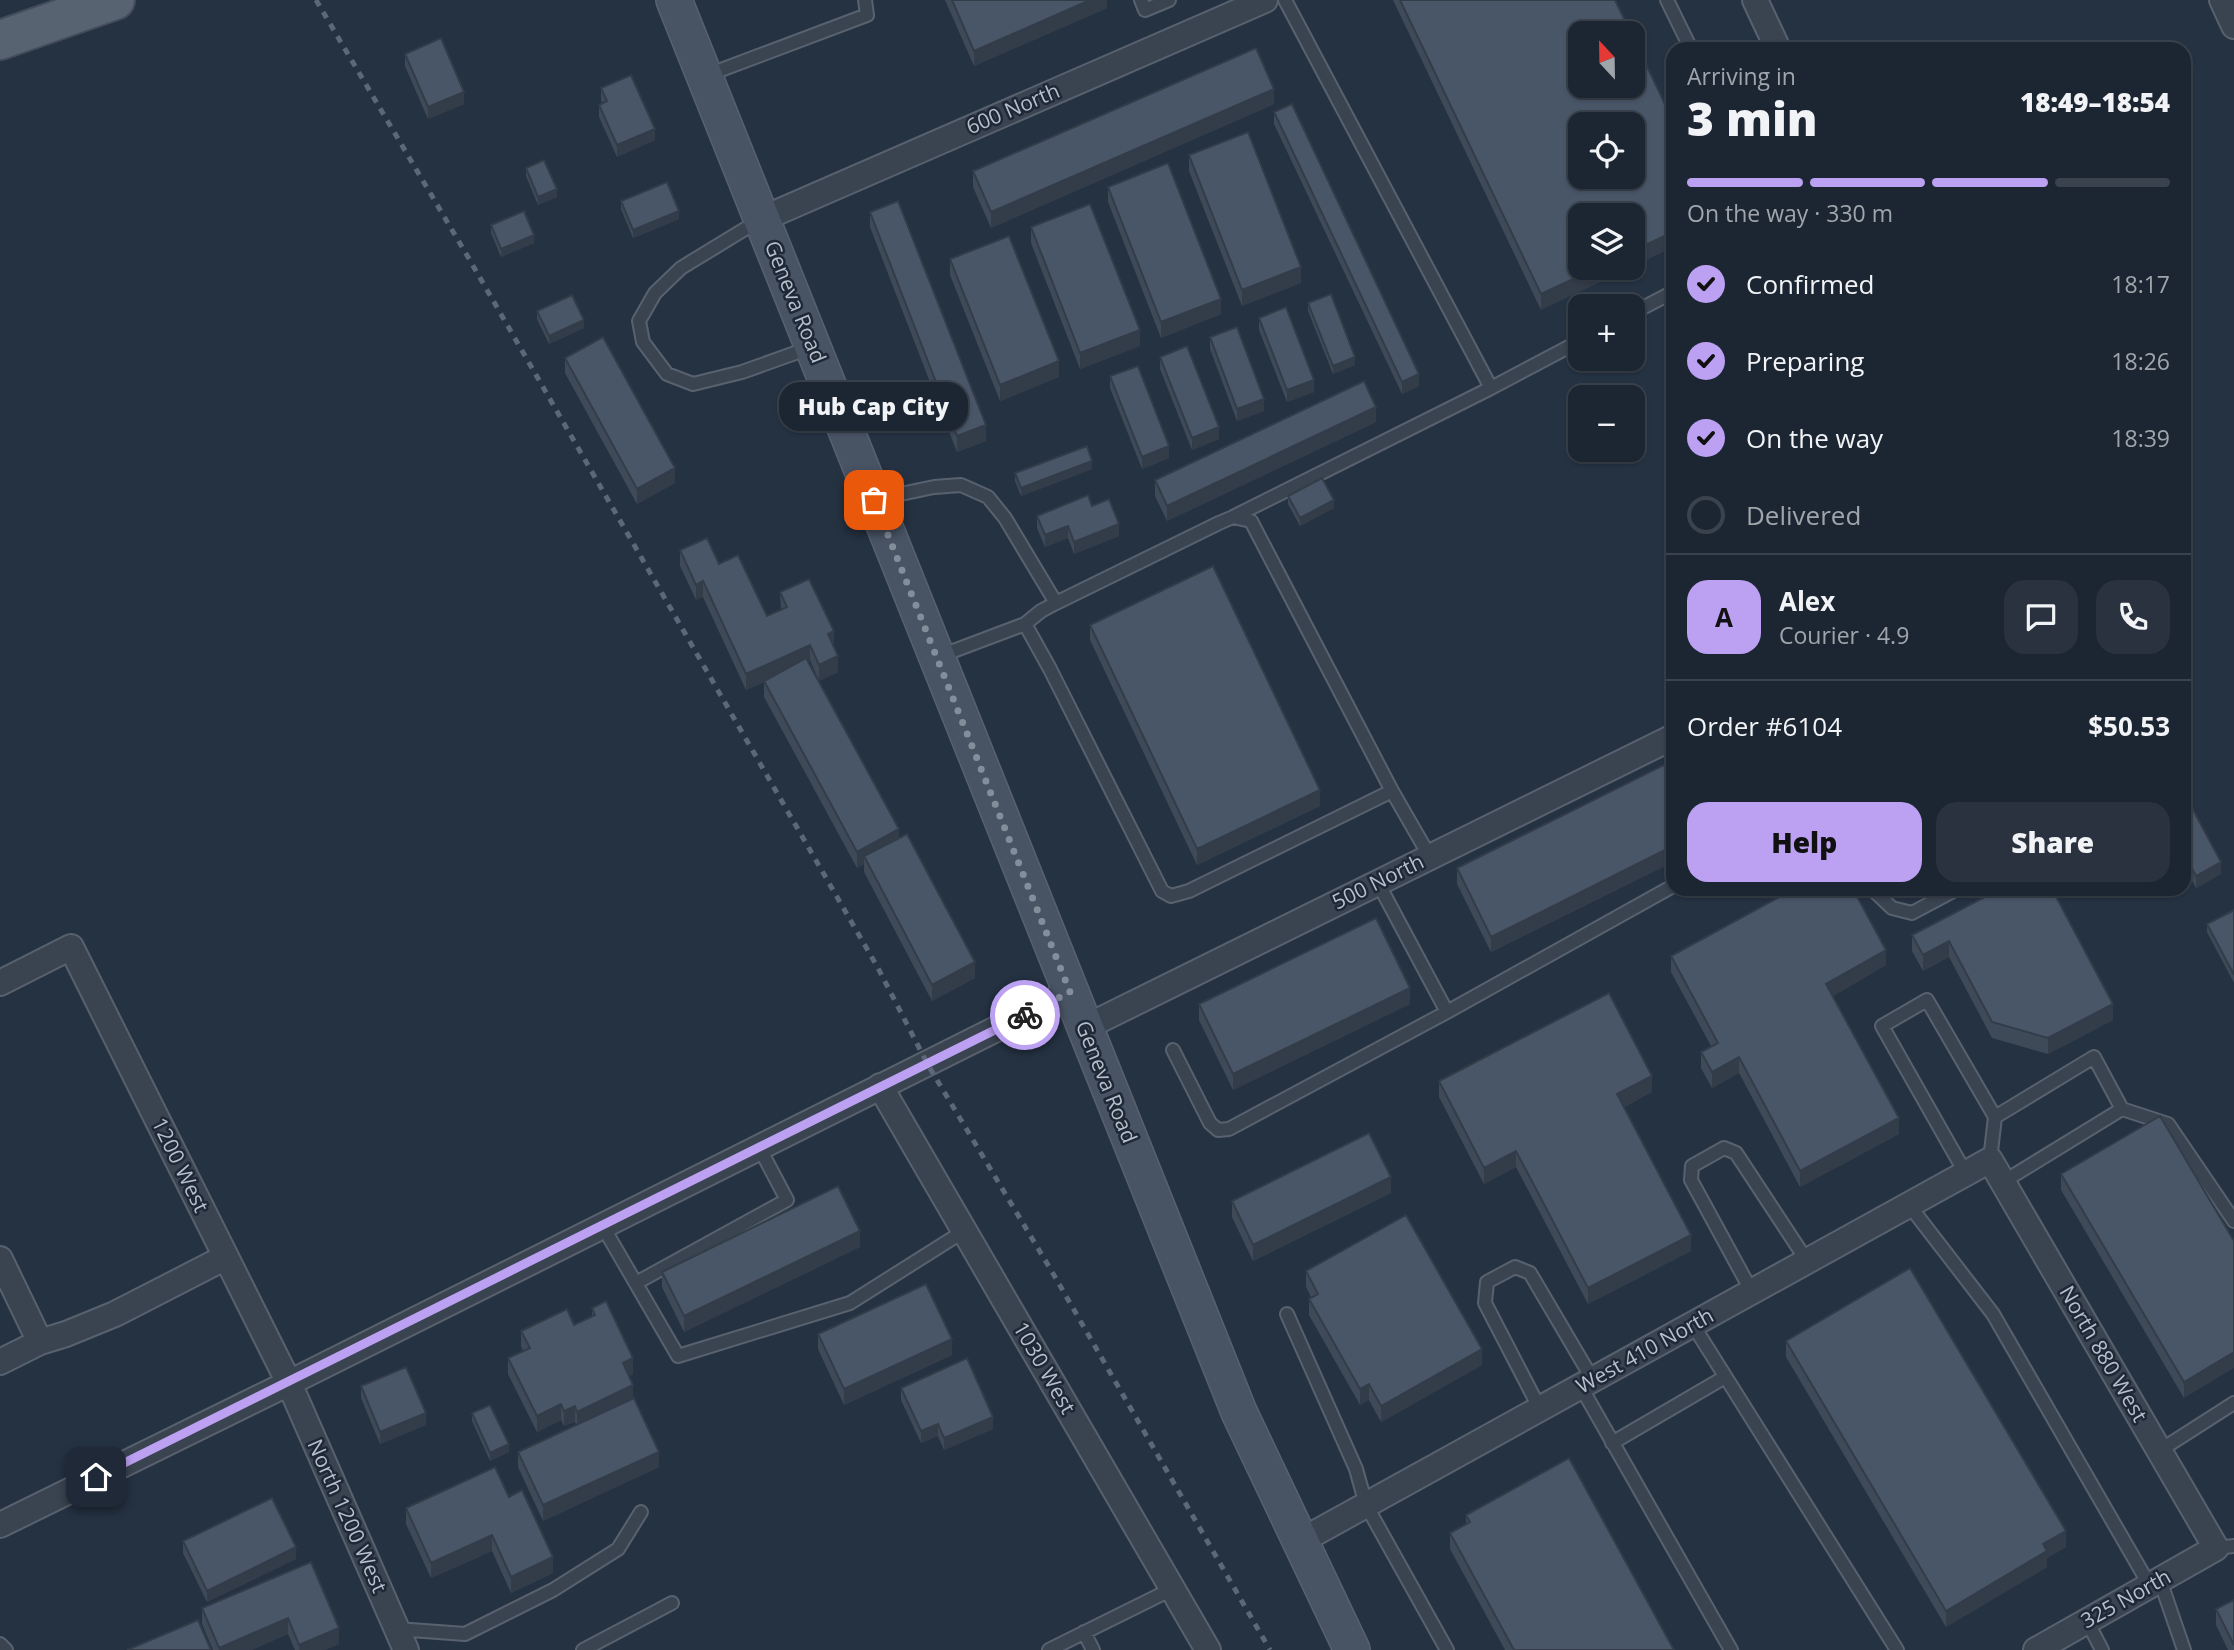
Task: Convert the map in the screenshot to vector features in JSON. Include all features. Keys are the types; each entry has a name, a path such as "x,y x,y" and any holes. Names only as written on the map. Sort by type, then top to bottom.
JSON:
{"main road":[{"path":"0,40 115,0"},
{"name":"Geneva Road","path":"674,0 1239,1412 1352,1650"}],"street":[{"name":"600 North","path":"762,219 1265,0"},
{"path":"1755,0 1775,42"},
{"path":"2222,0 2234,26"},
{"name":"500 North","path":"1084,1028 1666,740"},
{"name":"1200 West","path":"0,982 71,947 289,1383"},
{"path":"0,1525 1070,992"},
{"name":"1030 West","path":"880,1086 1208,1650"},
{"name":"West 410 North","path":"1299,1542 1990,1160"},
{"name":"North 880 West","path":"1990,1160 2159,1451 2225,1547"},
{"path":"0,1362 40,1342 116,1314 226,1257"},
{"path":"0,1259 40,1342"},
{"name":"North 1200 West","path":"289,1383 401,1639"},
{"name":"325 North","path":"2036,1650 2225,1547"}],"lane":[{"path":"704,76 867,15 865,0"},
{"path":"1141,0 1145,10 1169,0"},
{"path":"1285,0 1491,388"},
{"path":"1667,0 1688,42"},
{"path":"762,219 681,268 655,293 639,321 643,342 667,374 693,384 742,372 813,347"},
{"path":"1645,307 1666,296"},
{"path":"936,657 1025,624 1056,603 1233,517 1568,347"},
{"path":"874,500 934,487 961,485 988,497 1005,518 1056,603"},
{"path":"1233,517 1251,521 1392,791 1430,857"},
{"path":"1025,624 1162,891 1171,896 1189,891 1392,791"},
{"path":"1378,883 1447,1012"},
{"path":"1174,1050 1210,1123 1218,1130 1229,1129 1666,890"},
{"path":"1879,896 1892,908 1912,913 1944,896"},
{"path":"1966,1174 1882,1026 1927,1000 1995,1117 1990,1160"},
{"path":"1995,1117 2094,1057 2122,1109 2168,1124 2234,1221"},
{"path":"2003,1182 2122,1109"},
{"path":"636,1283 787,1200 759,1147"},
{"path":"1752,1292 1691,1180 1692,1166 1724,1148 1736,1153 1807,1261"},
{"path":"1909,1205 1993,1314 2155,1583 2184,1650"},
{"path":"602,1225 678,1356 850,1303 964,1231"},
{"path":"1540,1409 1485,1303 1487,1282 1515,1267 1531,1273 1587,1383 1612,1443 1731,1650"},
{"path":"1287,1314 1356,1469 1366,1505 1447,1650"},
{"path":"1693,1325 1897,1650"},
{"path":"1612,1443 1725,1377"},
{"path":"2159,1451 2234,1403"},
{"path":"401,1639 466,1634 553,1590 618,1549 641,1512"},
{"path":"1049,1650 1172,1589"},
{"path":"583,1650 672,1603"},
{"path":"2087,1621 2102,1650"},
{"path":"1084,1632 1093,1650"},
{"path":"0,1644 6,1650"}],"building":[{"path":"952,0 1090,0 974,51"},
{"path":"1400,0 1615,0 1625,21 1568,21 1568,98 1645,98 1645,62 1666,106 1666,235 1645,245 1645,203 1568,203 1568,280 1571,280 1541,294"},
{"path":"441,38 464,92 428,107 405,54"},
{"path":"1256,48 1274,89 991,212 973,171"},
{"path":"631,75 655,129 617,145 599,105 607,101 601,88"},
{"path":"1292,104 1419,374 1402,382 1274,112"},
{"path":"1248,132 1301,267 1242,290 1189,155"},
{"path":"544,160 557,189 538,197 526,168"},
{"path":"1168,163 1221,299 1161,322 1108,187"},
{"path":"667,182 679,211 633,230 621,201"},
{"path":"898,201 986,425 957,436 870,212"},
{"path":"1090,204 1140,330 1080,353 1031,227"},
{"path":"524,211 534,235 501,249 491,225"},
{"path":"1009,236 1059,361 1000,385 950,259"},
{"path":"1331,294 1355,357 1333,366 1308,303"},
{"path":"572,295 584,320 549,336 537,311"},
{"path":"1286,307 1314,380 1287,390 1259,318"},
{"path":"1237,327 1264,399 1237,409 1210,337"},
{"path":"603,337 675,468 637,489 565,358"},
{"path":"1187,346 1219,427 1192,438 1160,357"},
{"path":"1138,366 1169,446 1142,457 1110,376"},
{"path":"1364,381 1376,407 1167,506 1155,480"},
{"path":"1087,446 1092,461 1021,488 1015,473"},
{"path":"1322,478 1334,500 1300,518 1288,496"},
{"path":"1088,495 1092,506 1109,499 1119,524 1074,542 1068,526 1045,535 1037,516"},
{"path":"707,538 719,564 738,555 767,616 787,607 780,592 809,579 834,631 828,634 838,656 819,665 810,645 746,674 703,581 696,585 680,550"},
{"path":"1213,566 1320,790 1197,849 1090,625"},
{"path":"806,658 899,829 857,852 764,681"},
{"path":"1666,764 1666,850 1491,937 1457,868"},
{"path":"2191,806 2221,862 2196,876 2191,867"},
{"path":"907,834 975,962 932,985 864,856"},
{"path":"1781,896 1857,896 1886,950 1826,984 1899,1118 1800,1171 1739,1057 1712,1072 1701,1052 1718,1043 1671,956"},
{"path":"1987,896 2056,896 2113,1004 2048,1038 1992,1022 1949,941 1923,955 1912,935"},
{"path":"2234,910 2234,975 2207,924"},
{"path":"1376,918 1410,988 1233,1074 1199,1004"},
{"path":"1609,993 1652,1076 1617,1094 1691,1235 1588,1288 1516,1151 1484,1168 1439,1081"},
{"path":"2160,1116 2234,1241 2234,1352 2184,1382 2061,1174"},
{"path":"1369,1133 1391,1177 1253,1245 1232,1201"},
{"path":"838,1186 860,1231 684,1316 662,1272"},
{"path":"1406,1215 1482,1349 1381,1406 1369,1384 1360,1389 1309,1299 1318,1294 1306,1271"},
{"path":"1910,1268 2066,1531 2043,1544 2047,1551 1946,1611 1786,1341"},
{"path":"926,1284 952,1339 844,1389 818,1334"},
{"path":"606,1301 633,1358 623,1363 633,1385 577,1412 575,1406 564,1411 561,1404 537,1416 508,1358 530,1348 521,1331 567,1309 574,1325 595,1315 592,1308"},
{"path":"967,1358 993,1417 944,1438 938,1424 921,1431 901,1388"},
{"path":"406,1367 426,1413 380,1432 361,1386"},
{"path":"634,1398 659,1452 543,1505 518,1452"},
{"path":"490,1405 509,1444 490,1453 472,1413"},
{"path":"1569,1458 1674,1650 1514,1650 1450,1533 1470,1522 1466,1515"},
{"path":"495,1467 509,1497 522,1490 553,1557 511,1577 492,1535 431,1563 406,1508"},
{"path":"272,1498 296,1547 207,1591 183,1541"},
{"path":"311,1562 339,1628 299,1645 288,1618 219,1648 202,1608"},
{"path":"2234,1600 2234,1645 2216,1609"},
{"path":"198,1620 211,1650 127,1650"}],"railway":[{"path":"316,0 468,257 878,968 928,1065 1051,1270 1270,1650"}],"way so far":[{"path":"874,500 1070,992 1025,1015"}],"place":[{"name":"Hub Cap City","path":"874,500"}],"route":[{"path":"96,1477 1025,1015"}]}
